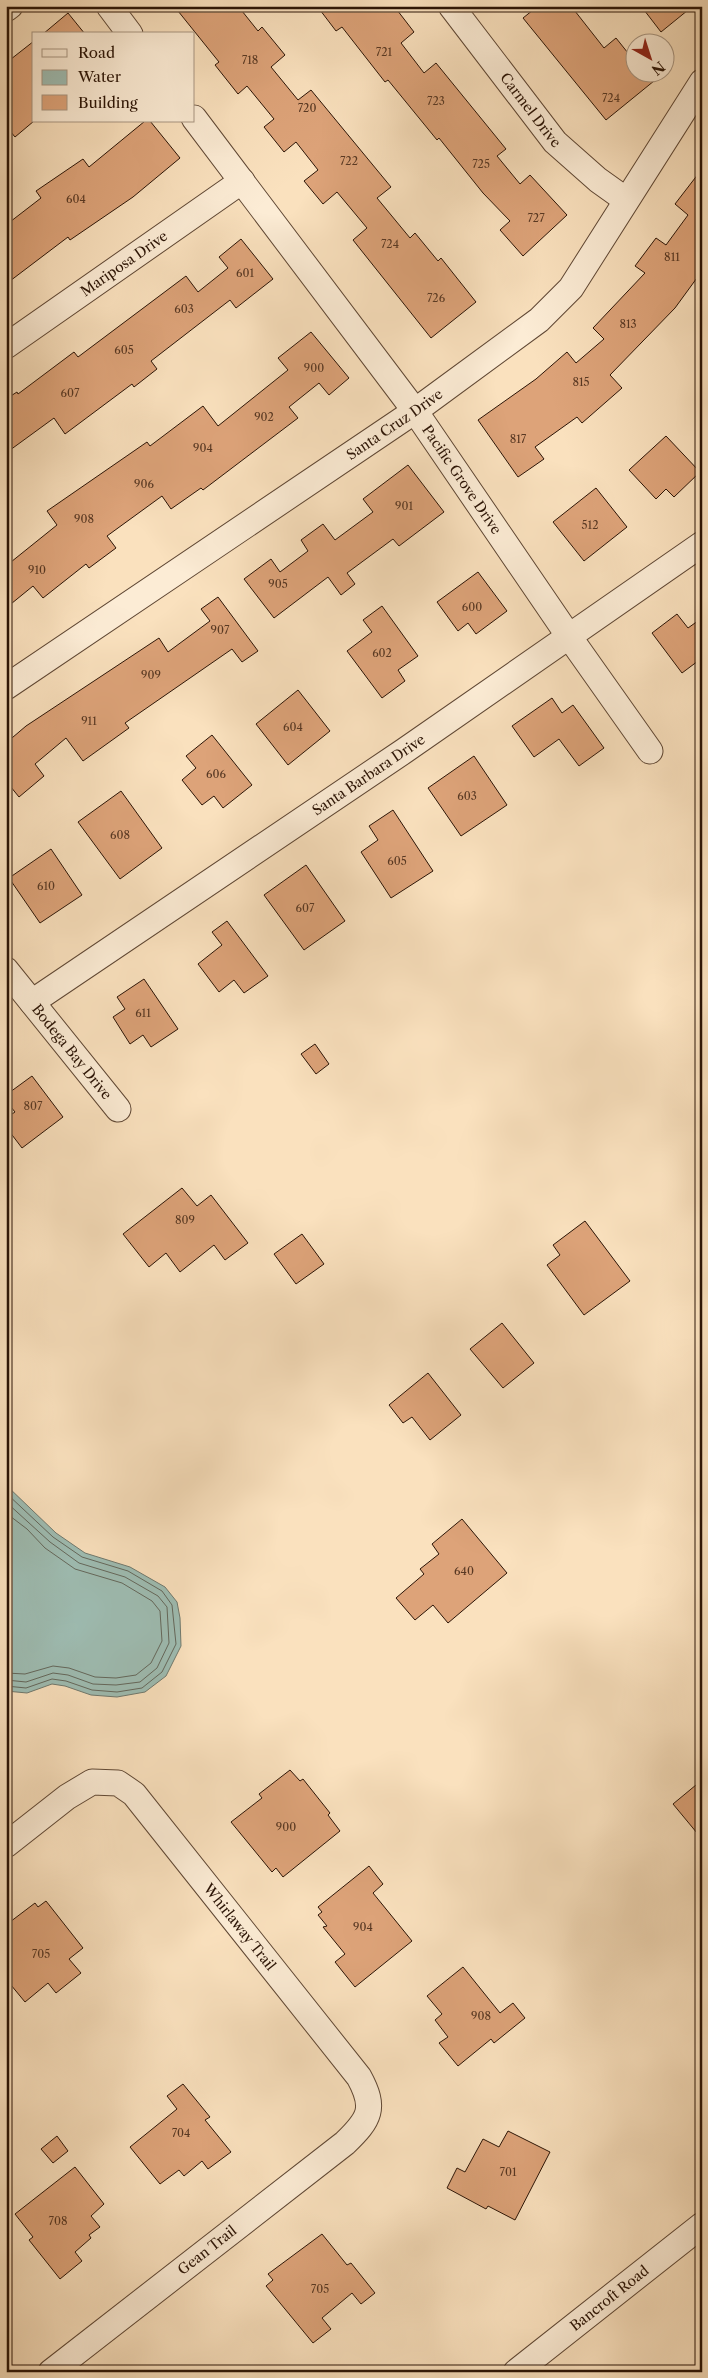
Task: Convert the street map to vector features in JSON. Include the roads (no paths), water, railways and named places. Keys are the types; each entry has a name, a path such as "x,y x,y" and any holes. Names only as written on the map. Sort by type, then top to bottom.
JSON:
{"street":[{"path":"6,9 10,6"},
{"path":"110,6 129,32"},
{"name":"Carmel Drive","path":"450,6 555,142 598,180 626,200"},
{"name":"Santa Cruz Drive","path":"6,687 416,411 539,320 571,288 702,82"},
{"name":"Pacific Grove Drive","path":"195,119 416,411 568,636 650,751"},
{"name":"Mariposa Drive","path":"6,346 242,181"},
{"name":"Santa Barbara Drive","path":"32,1002 404,751 702,544"},
{"name":"Bodega Bay Drive","path":"6,970 118,1110"},
{"name":"Whirlaway Trail","path":"6,1845 67,1797 92,1782 118,1782 134,1794 359,2077 368,2094 368,2113 362,2127"},
{"name":"Gean Trail","path":"51,2372 337,2149 362,2127"},
{"name":"Bancroft Road","path":"516,2372 702,2225"}],"water":[{"path":"6,1485 56,1533 85,1553 130,1567 165,1587 177,1602 180,1618 181,1646 166,1676 145,1692 117,1697 91,1695 65,1686 52,1684 27,1693 6,1691"}]}
